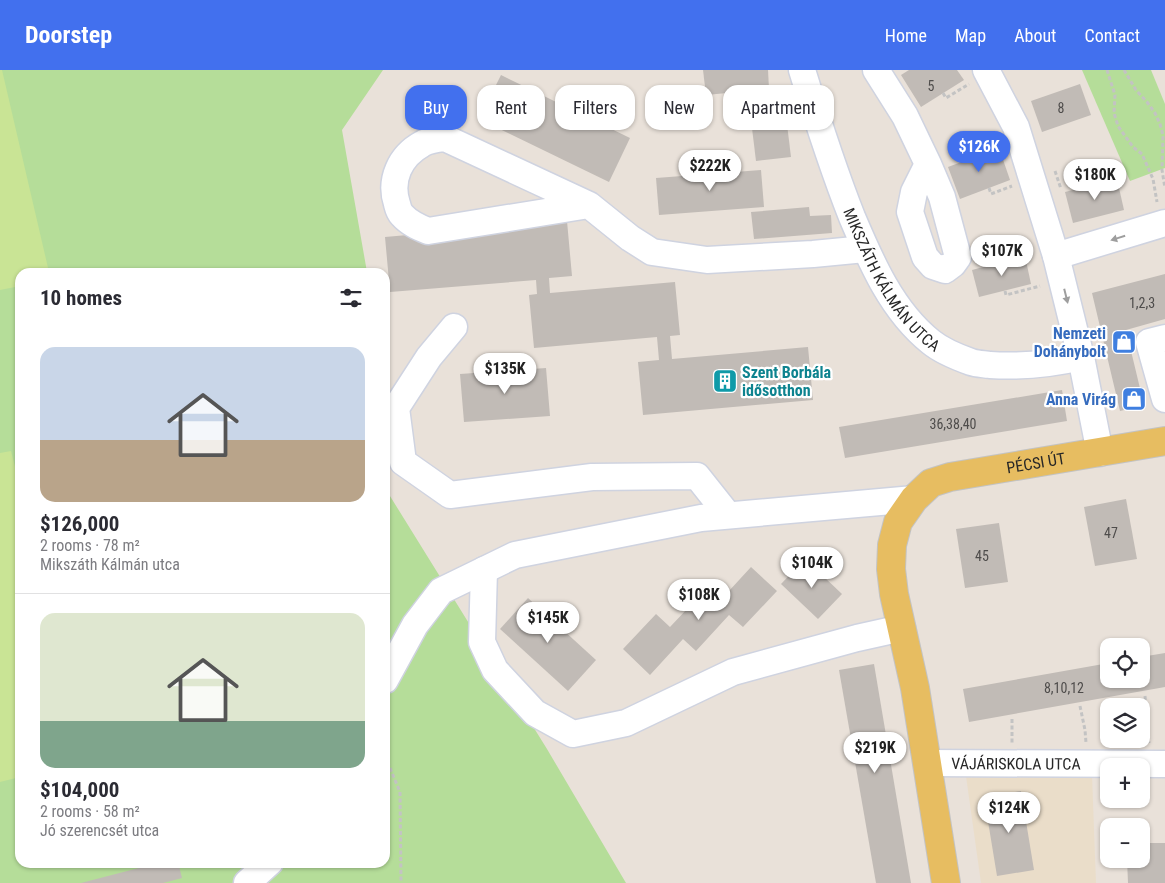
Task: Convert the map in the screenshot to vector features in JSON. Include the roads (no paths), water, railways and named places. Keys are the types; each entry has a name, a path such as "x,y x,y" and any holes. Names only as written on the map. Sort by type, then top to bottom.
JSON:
{"main road":[{"name":"PÉCSI ÚT","path":"946,883 915,688 894,594 892,545 898,522 914,499 931,483 950,477 1165,441"}],"street":[{"name":"MIKSZÁTH KÁLMÁN UTCA","path":"802,70 842,193 865,249 888,290 903,313 916,328 944,351 973,363 1032,365 1081,357"},
{"path":"876,70 905,116 928,164"},
{"path":"980,76 1016,127 1056,256 1081,357 1100,452"},
{"path":"589,205 428,231 413,225 400,213 395,198 394,182 398,167 408,154 423,143 445,138 589,205 630,238 652,252 707,260 865,249"},
{"path":"1056,256 1163,224"},
{"path":"454,327 429,357 396,408 403,462 450,495 592,476 697,476 728,515"},
{"path":"1165,338 1149,342 1165,399"},
{"path":"390,671 415,625 441,591 514,555 701,518 914,499"},
{"path":"484,570 482,642 495,670 535,713 573,734 626,723 733,672 857,638 902,628"},
{"name":"VÁJÁRISKOLA UTCA","path":"927,763 1158,764"},
{"path":"247,883 263,868"}],"place":[{"name":"Nemzeti Dohánybolt","path":"1124,342"},
{"name":"Szent Borbála idősotthon","path":"725,381"},
{"name":"Anna Virág","path":"1134,399"}]}
